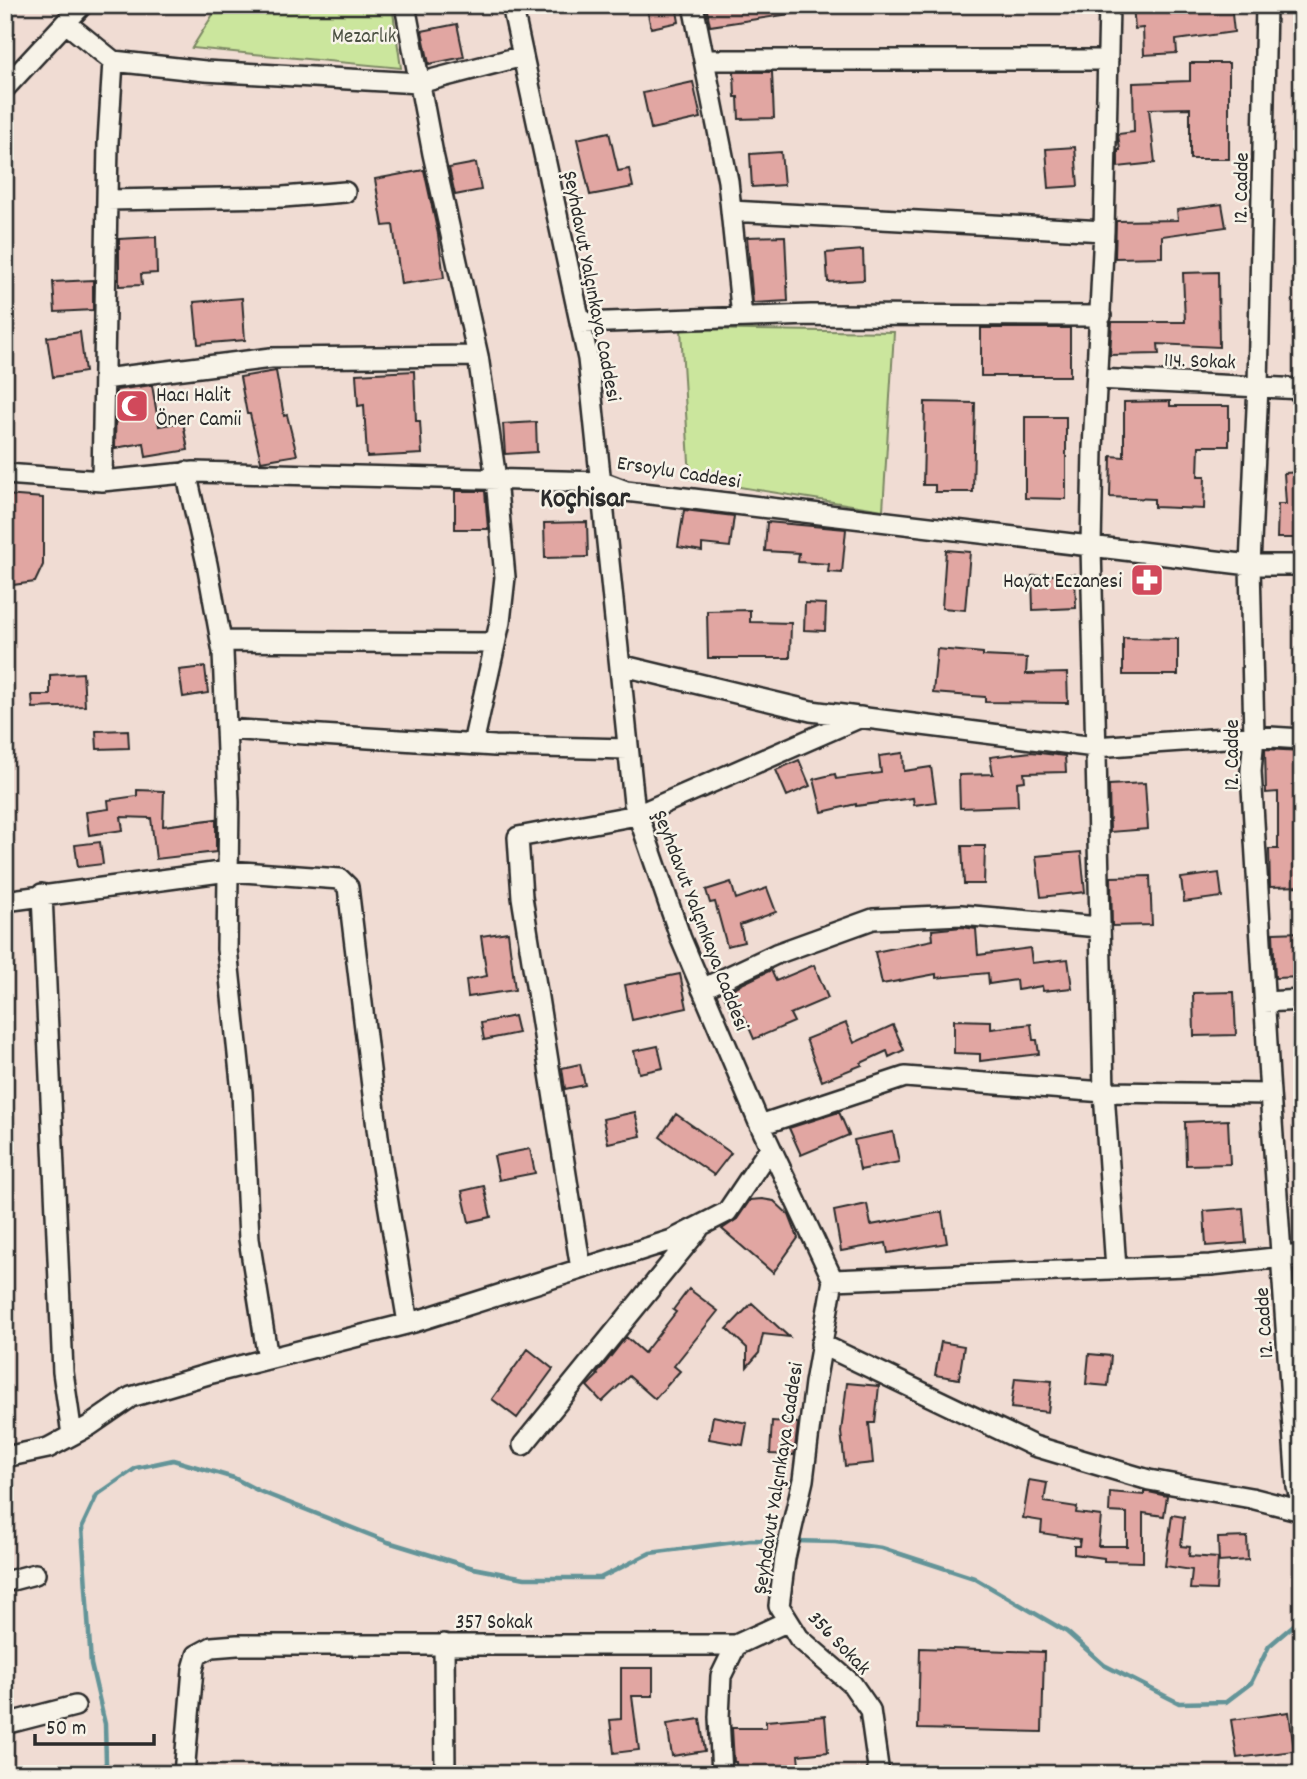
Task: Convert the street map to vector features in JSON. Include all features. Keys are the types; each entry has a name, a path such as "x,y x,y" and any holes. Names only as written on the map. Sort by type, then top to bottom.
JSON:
{"street":[{"path":"5,88 82,5"},
{"path":"405,5 433,154 478,356 496,479 505,577 500,622 473,744"},
{"name":"Şeyhdavut Yalçınkaya Caddesi","path":"512,5 588,359 637,815 681,939 702,989 760,1125 833,1280 821,1344 803,1480 785,1558 779,1606 789,1621"},
{"path":"693,5 728,181 741,317"},
{"path":"1109,5 1104,231 1091,546 1104,1092 1116,1269"},
{"name":"12. Cadde","path":"1266,5 1258,386 1250,565 1254,736 1251,771 1297,1487 1302,1504"},
{"path":"66,23 113,61 205,71 419,83 523,56"},
{"path":"705,60 1108,60"},
{"path":"102,481 107,200 113,61"},
{"path":"107,200 283,197 345,192"},
{"path":"731,211 1104,231"},
{"path":"580,323 811,315 1101,316"},
{"path":"104,379 271,358 478,356"},
{"name":"114. Sokak","path":"1097,379 1302,389"},
{"path":"186,472 221,642 229,802 227,949 242,1092 249,1239 268,1359"},
{"name":"Ersoylu Caddesi","path":"5,474 102,481 186,472 602,482 626,491 1250,565 1302,565"},
{"path":"221,642 495,643"},
{"path":"620,665 811,711 1095,747 1254,736 1302,739"},
{"path":"581,1269 522,897 519,837 637,815 861,717"},
{"path":"226,729 473,744 628,749"},
{"path":"5,901 228,871 340,879 348,887 381,1161 408,1323"},
{"path":"42,894 63,1372 72,1435"},
{"path":"702,989 776,954 873,919 961,915 1099,927"},
{"path":"1264,1002 1302,1000"},
{"path":"760,1125 905,1077 1104,1092 1270,1094"},
{"path":"5,1457 48,1448 131,1397 408,1323 672,1240 727,1212 770,1147"},
{"path":"523,1445 703,1224"},
{"path":"833,1280 1211,1265 1302,1255"},
{"path":"821,1344 1034,1446 1149,1480 1302,1511"},
{"path":"5,1582 34,1574"},
{"name":"357 Sokak","path":"184,1774 193,1669 197,1655 212,1647 444,1644 736,1645 789,1621"},
{"name":"356 Sokak","path":"789,1621 799,1638 852,1684 870,1710 879,1774"},
{"path":"444,1644 445,1774"},
{"path":"722,1774 719,1717 721,1676 736,1645"},
{"path":"5,1724 75,1706"}],"green space":[{"name":"Mezarlık","path":"219,5 392,5 401,68 192,48"},
{"path":"681,329 894,332 883,510 690,479"}],"building":[{"path":"646,5 676,5 679,22 651,28"},
{"path":"706,5 796,5 797,13 710,26"},
{"path":"1133,5 1167,5 1167,13 1231,5 1234,32 1176,40 1177,53 1144,55 1143,28 1135,29"},
{"path":"457,24 464,57 429,64 422,31"},
{"path":"1190,63 1229,63 1229,159 1190,159 1190,108 1149,109 1155,163 1118,167 1118,134 1134,132 1133,83 1190,81"},
{"path":"734,72 772,72 774,118 739,119"},
{"path":"693,82 701,118 651,129 643,93"},
{"path":"609,132 618,171 629,169 633,187 590,195 577,139"},
{"path":"1075,147 1078,186 1049,188 1046,149"},
{"path":"781,152 784,185 752,187 750,154"},
{"path":"476,163 481,190 455,195 449,168"},
{"path":"424,170 438,234 444,278 401,284 393,225 383,226 375,179"},
{"path":"1222,204 1226,227 1162,236 1162,257 1115,258 1116,221 1178,220 1177,210"},
{"path":"785,236 788,301 753,303 747,237"},
{"path":"156,237 157,273 141,274 142,285 119,286 119,239"},
{"path":"863,250 864,280 828,282 826,253"},
{"path":"1218,272 1219,347 1158,344 1159,354 1110,355 1112,322 1185,322 1183,273"},
{"path":"93,280 93,310 55,312 53,282"},
{"path":"242,298 245,340 198,344 194,302"},
{"path":"981,328 1070,328 1070,376 981,376"},
{"path":"80,332 85,372 53,377 47,337"},
{"path":"276,371 284,416 287,415 297,455 261,461 250,414 247,414 240,377"},
{"path":"414,371 416,421 420,421 422,454 367,457 364,405 358,406 356,374"},
{"name":"Hacı Halit Öner Camii","path":"152,385 159,426 183,422 188,450 146,457 144,443 115,448 116,390"},
{"path":"1170,401 1170,406 1229,406 1229,446 1199,446 1198,476 1205,476 1204,509 1154,507 1154,499 1110,497 1111,456 1124,457 1124,402"},
{"path":"925,402 975,403 973,492 935,492 935,485 923,485"},
{"path":"1025,417 1066,417 1066,499 1025,498"},
{"path":"536,422 537,452 505,454 503,424"},
{"path":"1302,472 1302,538 1277,538 1278,504 1286,504 1284,473"},
{"path":"455,491 485,491 488,529 455,529"},
{"path":"5,495 43,498 43,565 35,582 5,586"},
{"path":"684,510 734,516 730,547 702,544 702,551 678,547"},
{"path":"587,522 588,557 545,558 544,523"},
{"path":"767,522 846,529 842,573 828,572 829,564 798,562 799,553 765,551"},
{"path":"946,550 970,552 965,610 942,608"},
{"path":"1075,574 1076,608 1033,610 1032,576"},
{"path":"805,603 826,604 825,631 804,630"},
{"path":"750,610 750,622 791,623 790,658 708,658 707,611"},
{"path":"1123,638 1178,639 1178,675 1123,675"},
{"path":"937,649 983,653 983,656 1027,658 1026,674 1067,673 1068,703 985,702 985,697 933,693"},
{"path":"205,667 208,693 183,697 179,670"},
{"path":"83,673 85,706 33,708 32,695 50,695 50,675"},
{"path":"128,730 129,748 97,749 96,731"},
{"path":"1265,749 1302,751 1302,886 1270,887 1269,849 1278,849 1278,792 1266,793"},
{"path":"1031,752 1065,756 1066,772 1024,773 1025,781 1017,782 1018,806 960,808 959,775 993,774 990,757"},
{"path":"903,753 904,771 931,767 936,802 914,805 913,798 856,804 822,812 814,779 835,774 836,779 881,773 879,756"},
{"path":"799,760 810,786 787,796 776,770"},
{"path":"1145,783 1148,829 1110,832 1109,785"},
{"path":"137,790 164,791 163,826 216,819 216,852 156,859 151,818 121,817 123,830 89,835 86,812 109,809 108,800 137,796"},
{"path":"100,842 103,864 78,867 75,845"},
{"path":"962,846 985,846 984,884 964,884"},
{"path":"1081,852 1085,892 1041,897 1036,856"},
{"path":"1219,873 1222,897 1184,902 1181,878"},
{"path":"1150,876 1152,925 1112,926 1111,877"},
{"path":"731,882 736,899 767,888 776,912 740,925 744,942 727,946 715,902 710,903 706,890"},
{"path":"962,927 976,929 978,955 1030,948 1032,963 1068,959 1072,988 1043,991 1042,986 1017,990 1016,980 989,984 988,973 936,978 936,974 882,984 875,952 933,940 932,930"},
{"path":"508,932 515,990 468,997 466,980 487,976 481,936"},
{"path":"1302,932 1302,977 1275,978 1273,933"},
{"path":"814,965 828,998 790,1014 794,1022 754,1039 744,1016 735,1019 723,993 771,970 776,981"},
{"path":"680,974 687,1008 632,1020 625,985"},
{"path":"1234,992 1236,1035 1194,1036 1193,993"},
{"path":"514,1016 518,1033 484,1040 481,1023"},
{"path":"954,1020 991,1021 991,1029 1031,1024 1033,1040 1037,1040 1039,1054 980,1061 980,1054 954,1053"},
{"path":"846,1023 854,1043 893,1025 904,1050 889,1057 887,1051 861,1063 862,1065 822,1081 806,1039"},
{"path":"658,1046 663,1068 639,1073 634,1051"},
{"path":"580,1064 585,1085 565,1089 562,1068"},
{"path":"635,1112 641,1136 608,1143 603,1119"},
{"path":"839,1112 849,1135 801,1155 789,1128"},
{"path":"676,1114 731,1153 714,1175 660,1137"},
{"path":"1228,1120 1230,1164 1186,1165 1185,1122"},
{"path":"893,1132 899,1162 860,1170 854,1140"},
{"path":"530,1149 535,1173 499,1180 494,1156"},
{"path":"484,1186 491,1217 469,1222 462,1191"},
{"path":"750,1200 774,1201 789,1215 798,1238 773,1273 722,1229 737,1219"},
{"path":"867,1204 871,1225 942,1212 947,1243 888,1253 886,1243 841,1251 834,1211"},
{"path":"1243,1208 1246,1243 1206,1246 1204,1211"},
{"path":"689,1289 718,1311 674,1366 680,1371 655,1399 629,1376 602,1402 587,1386 626,1337 644,1353 676,1312 673,1310"},
{"path":"752,1303 789,1337 763,1334 759,1353 747,1367 747,1348 727,1329"},
{"path":"941,1342 964,1346 959,1379 935,1375"},
{"path":"528,1349 553,1369 517,1418 492,1399"},
{"path":"1089,1354 1111,1356 1108,1386 1086,1384"},
{"path":"1015,1378 1052,1381 1048,1412 1011,1408"},
{"path":"847,1383 879,1386 875,1423 869,1423 873,1463 845,1466 841,1432"},
{"path":"713,1416 747,1423 743,1445 709,1439"},
{"path":"772,1421 798,1423 794,1455 770,1454"},
{"path":"1029,1480 1047,1483 1044,1502 1077,1507 1076,1513 1101,1516 1098,1546 1127,1546 1127,1513 1109,1512 1110,1492 1144,1495 1144,1491 1167,1496 1164,1516 1143,1513 1143,1562 1104,1561 1104,1558 1074,1554 1074,1546 1079,1546 1080,1539 1041,1533 1042,1521 1023,1518"},
{"path":"1172,1515 1184,1517 1181,1546 1190,1547 1189,1556 1218,1558 1216,1590 1190,1589 1192,1570 1165,1566"},
{"path":"1247,1537 1248,1560 1219,1562 1218,1538"},
{"path":"920,1648 1044,1652 1042,1732 918,1729"},
{"path":"621,1668 653,1668 653,1696 632,1696 639,1750 614,1753 610,1720 621,1719"},
{"path":"1289,1712 1294,1751 1237,1758 1231,1720"},
{"path":"825,1716 828,1752 798,1755 800,1774 737,1774 732,1728 766,1728 766,1721"},
{"path":"700,1719 705,1751 672,1756 667,1724"}],"waterway":[{"path":"99,1774 106,1763 105,1724 91,1664 82,1527 97,1495 136,1468 173,1460 234,1478 259,1491 388,1542 473,1568 525,1578 600,1578 650,1553 751,1540 785,1541"},
{"path":"794,1541 835,1542 882,1548 974,1578 1067,1632 1104,1665 1179,1703 1226,1702 1251,1683 1269,1646 1302,1618"}],"place":[{"name":"Hacı Halit Öner Camii","path":"132,406"},
{"name":"Hayat Eczanesi","path":"1147,580"}],"district":[{"name":"Koçhisar","path":"585,496"}]}
